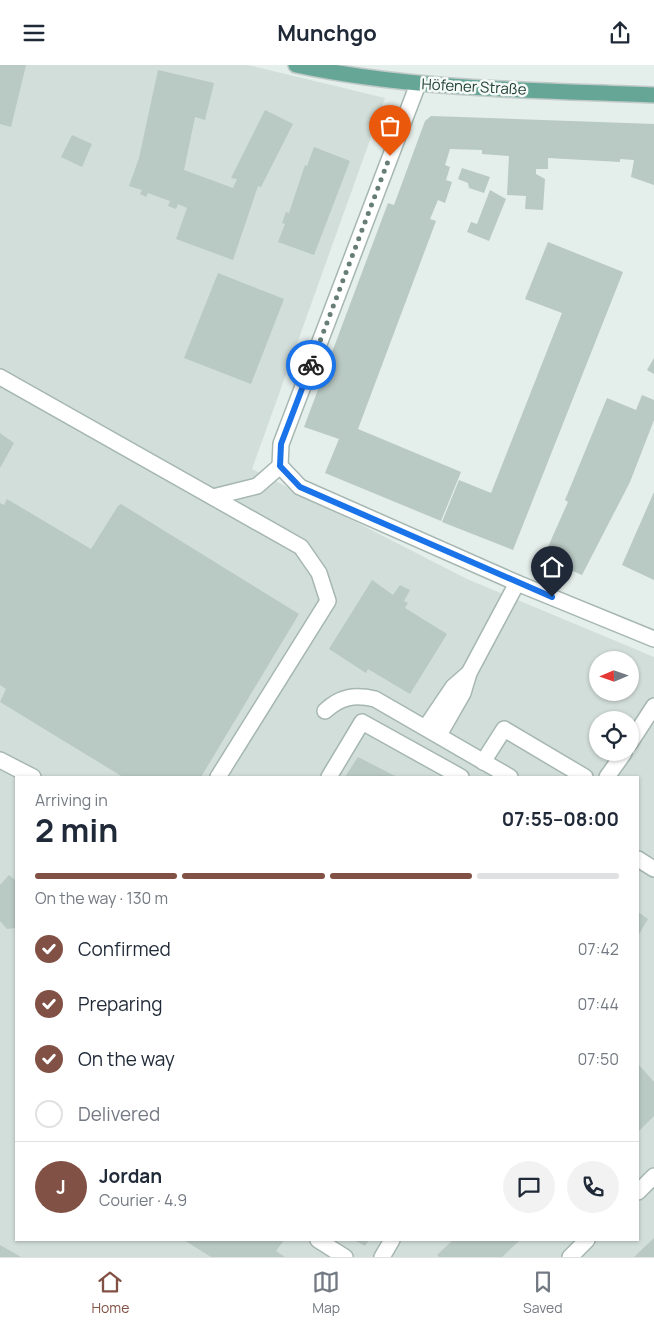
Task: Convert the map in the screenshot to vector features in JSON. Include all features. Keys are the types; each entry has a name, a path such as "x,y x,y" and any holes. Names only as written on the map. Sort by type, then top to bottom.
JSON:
{"main road":[{"name":"Höfener Straße","path":"296,65 373,79 418,84 654,95"}],"street":[{"path":"418,84 281,444 280,466 300,487 517,583 654,639"},
{"path":"0,377 301,547 319,573 328,601 219,776"},
{"path":"213,497 257,486 280,466"},
{"path":"432,731 453,687 469,673 517,583"},
{"path":"325,711 343,698 365,697 374,699 508,776"},
{"path":"639,729 654,706"},
{"path":"330,776 362,722 459,776"},
{"path":"483,762 504,729 583,776"},
{"path":"0,760 31,776"},
{"path":"608,776 618,761"},
{"path":"639,860 654,869"},
{"path":"639,1191 654,1176"},
{"path":"320,1241 345,1257"},
{"path":"382,1257 391,1241"},
{"path":"570,1257 586,1241"}],"shaded area":[{"path":"0,65 248,65 385,98 252,469 467,579 654,657 654,1257 0,1257"}],"building":[{"path":"0,65 26,65 11,127 0,124"},
{"path":"158,70 214,83 205,120 195,117 184,170 233,188 237,179 231,178 265,110 293,124 261,187 258,186 233,260 176,239 187,208 178,204 176,209 168,206 170,201 148,193 146,197 140,194 142,190 129,186 139,158"},
{"path":"431,116 654,124 654,185 631,177 634,160 620,159 620,162 548,158 548,169 536,169 536,174 545,179 543,210 525,209 526,196 507,195 509,156 482,154 482,150 450,149 445,165 450,167 446,180 452,182 445,203 438,200 430,219 436,221 358,429 461,472 441,521 325,473 339,439 304,427 388,203 394,205 425,121"},
{"path":"72,135 92,144 82,167 61,157"},
{"path":"314,147 350,161 314,255 278,242 285,224 282,223 286,212 289,213 305,165 307,166"},
{"path":"462,168 490,177 484,193 469,188 468,183 458,179"},
{"path":"490,190 506,199 489,241 467,232 471,222 477,224"},
{"path":"548,242 623,272 513,550 442,522 459,480 491,493 562,313 525,299"},
{"path":"218,273 284,299 251,384 184,358"},
{"path":"654,358 654,374 647,370"},
{"path":"642,395 654,400 654,420 630,482 582,575 543,558 568,502 565,500 607,398 636,410"},
{"path":"0,433 14,443 0,468"},
{"path":"654,492 654,580 622,565"},
{"path":"7,499 91,549 121,504 299,614 202,776 121,776 0,702 6,689 0,685 0,503 4,505"},
{"path":"372,580 393,595 400,585 410,590 404,601 408,603 405,608 447,634 410,694 368,669 366,673 329,649"},
{"path":"358,757 395,776 346,776"},
{"path":"9,875 15,880 15,928 7,929 0,921 0,885"},
{"path":"639,913 648,919 639,934"},
{"path":"639,1065 654,1082 654,1116 639,1131"},
{"path":"654,1238 654,1257 634,1257"},
{"path":"186,1241 283,1241 276,1251 285,1257 211,1257"},
{"path":"356,1241 368,1241 365,1246"},
{"path":"452,1241 519,1241 502,1257 439,1257 437,1255"},
{"path":"0,1245 21,1257 0,1257"}],"way so far":[{"path":"311,365 390,156"}],"route":[{"path":"311,365 281,444 280,466 300,487 552,597"}]}
